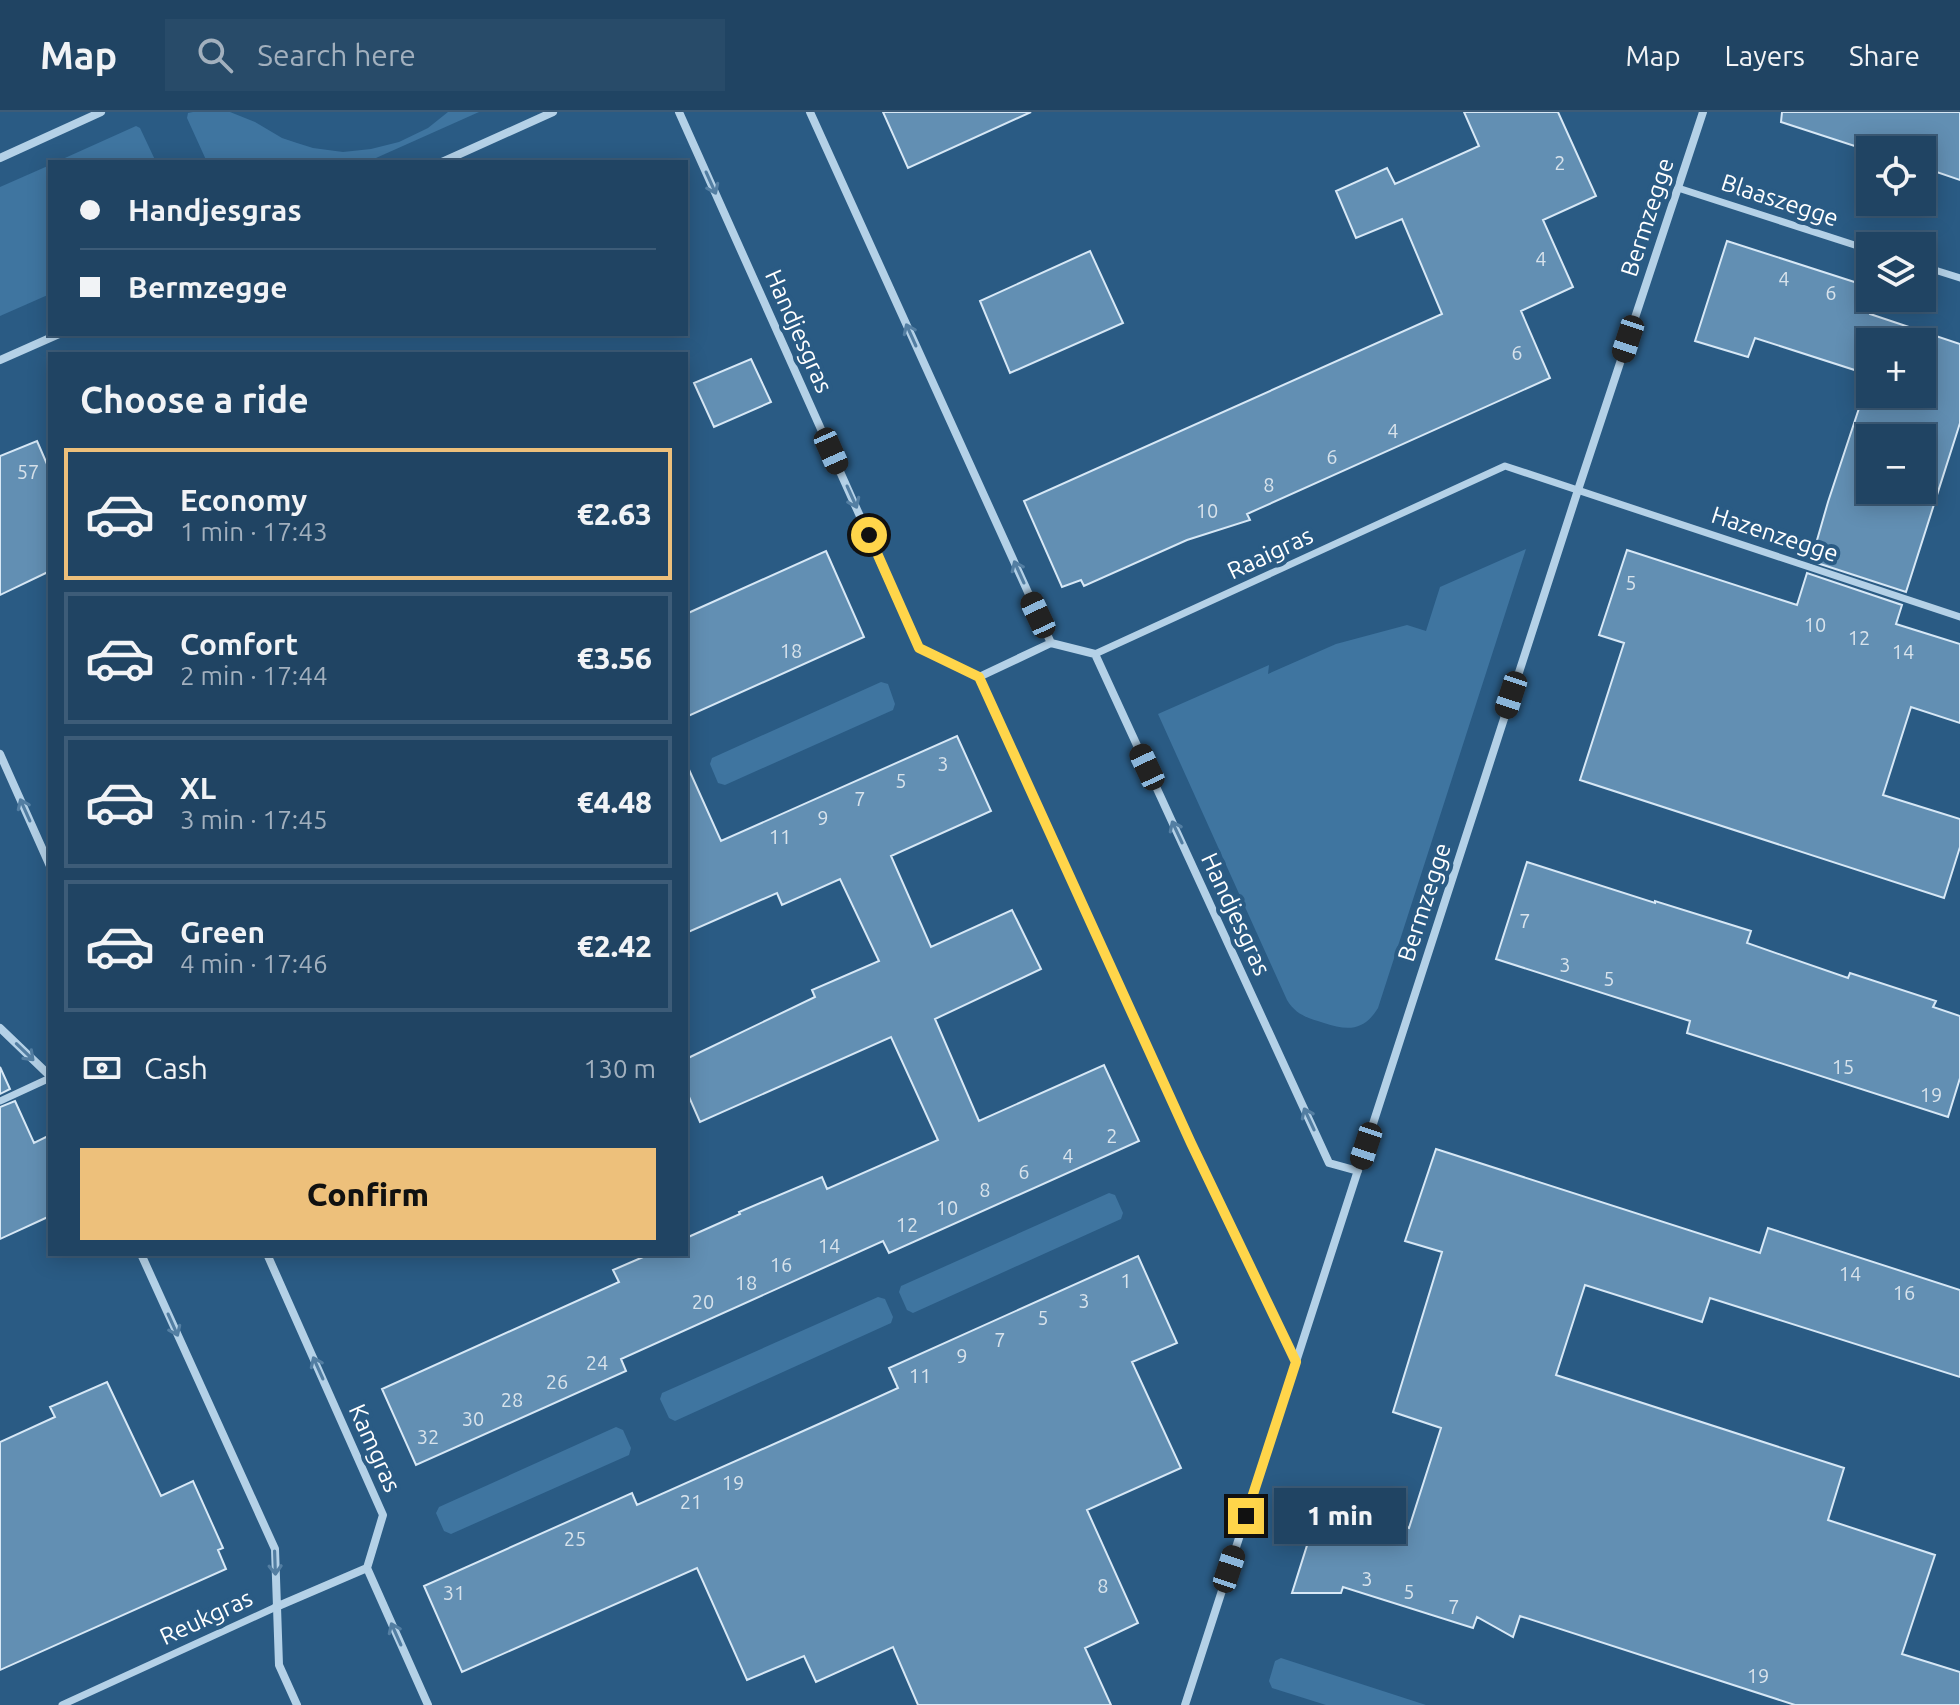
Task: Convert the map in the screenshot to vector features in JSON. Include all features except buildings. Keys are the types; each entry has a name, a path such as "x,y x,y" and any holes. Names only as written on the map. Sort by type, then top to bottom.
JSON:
{"street":[{"path":"0,158 101,112"},
{"path":"446,160 553,112"},
{"name":"Handjesgras","path":"679,112 919,648 979,677"},
{"path":"810,112 1051,643"},
{"name":"Bermzegge","path":"1185,1705 1703,112"},
{"name":"Blaaszegge","path":"1678,188 1856,245"},
{"path":"1936,270 1960,278"},
{"path":"0,360 54,336"},
{"name":"Raaigras","path":"1095,654 1505,466 1578,490"},
{"name":"Hazenzegge","path":"1578,490 1960,617"},
{"path":"1095,654 1051,643 979,677 1191,1143 1296,1362"},
{"name":"Handjesgras","path":"1095,654 1329,1163 1358,1171"},
{"path":"0,754 48,862"},
{"path":"0,1028 48,1075"},
{"path":"0,1101 48,1078"},
{"path":"142,1256 275,1549 279,1665 297,1705"},
{"name":"Kamgras","path":"268,1256 383,1515 367,1568"},
{"path":"367,1568 428,1705"},
{"name":"Reukgras","path":"62,1705 367,1568"}],"shaded area":[{"path":"230,112 282,138 313,148 343,152 399,142 428,128 448,112 479,112 371,160 206,160 187,118 188,113"},
{"path":"136,126 140,128 155,160 60,160"},
{"path":"48,166 48,295 0,316 0,187"},
{"path":"1526,549 1378,1008 1361,1025 1348,1028 1303,1015 1287,1000 1158,714 1269,665 1268,674 1336,644 1407,625 1426,631 1440,587"},
{"path":"881,682 888,684 895,704 893,710 725,785 718,783 710,764 712,758"},
{"path":"1109,1193 1115,1195 1123,1213 1121,1219 913,1313 907,1310 899,1292 901,1286"},
{"path":"878,1297 885,1299 893,1317 891,1323 675,1421 669,1418 660,1399 662,1393"},
{"path":"616,1427 623,1430 631,1448 629,1455 451,1534 444,1531 436,1513 439,1507"},
{"path":"1281,1658 1426,1705 1326,1705 1272,1688 1269,1681 1275,1661"}],"route":[{"path":"869,535 919,648 979,677 1191,1143 1296,1362 1246,1516"}]}
